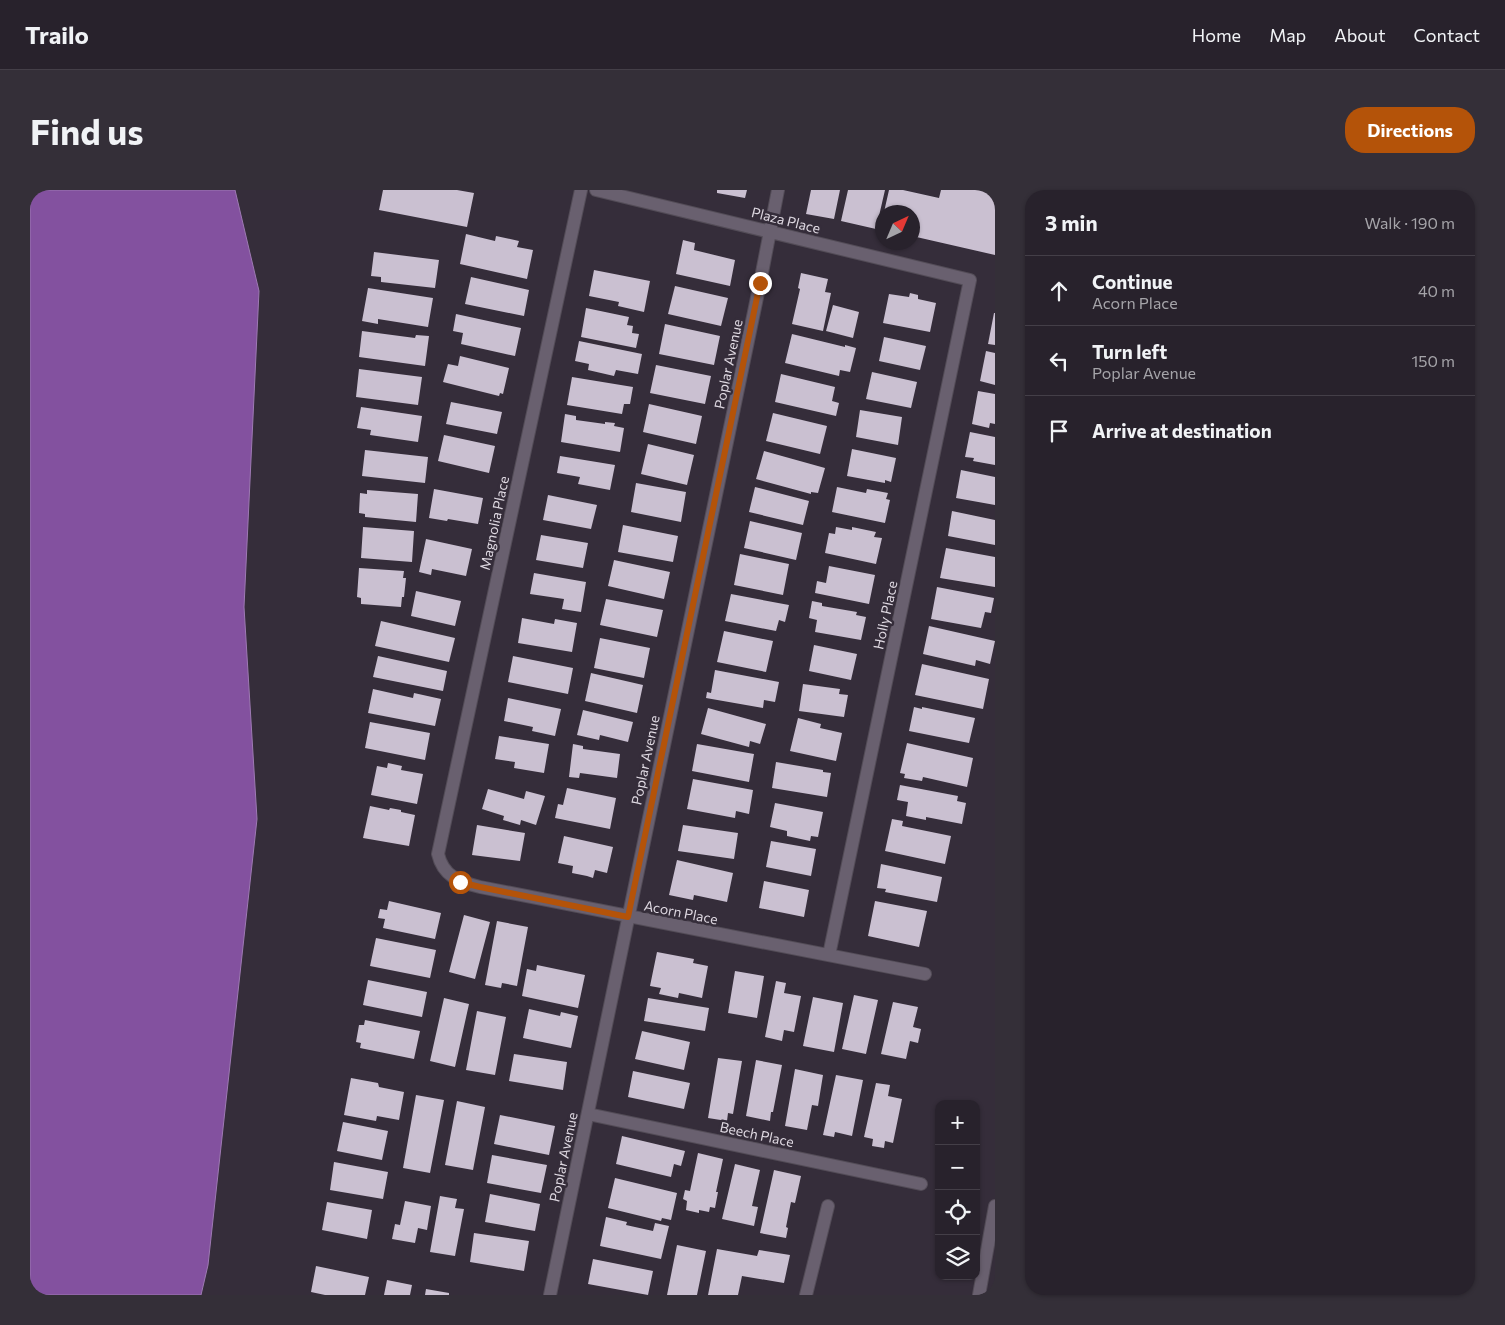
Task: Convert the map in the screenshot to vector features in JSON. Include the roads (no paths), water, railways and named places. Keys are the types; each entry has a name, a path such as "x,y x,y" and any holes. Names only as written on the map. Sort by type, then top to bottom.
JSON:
{"street":[{"name":"Magnolia Place","path":"440,862 438,854 581,190"},
{"name":"Plaza Place","path":"596,190 637,195 770,232 970,280"},
{"name":"Poplar Avenue","path":"550,1295 778,190"},
{"name":"Holly Place","path":"829,955 970,280"},
{"name":"Acorn Place","path":"440,862 447,872 460,882 480,887 925,974"},
{"name":"Beech Place","path":"588,1114 921,1184"},
{"path":"806,1295 828,1206"},
{"path":"980,1295 995,1206"}]}
